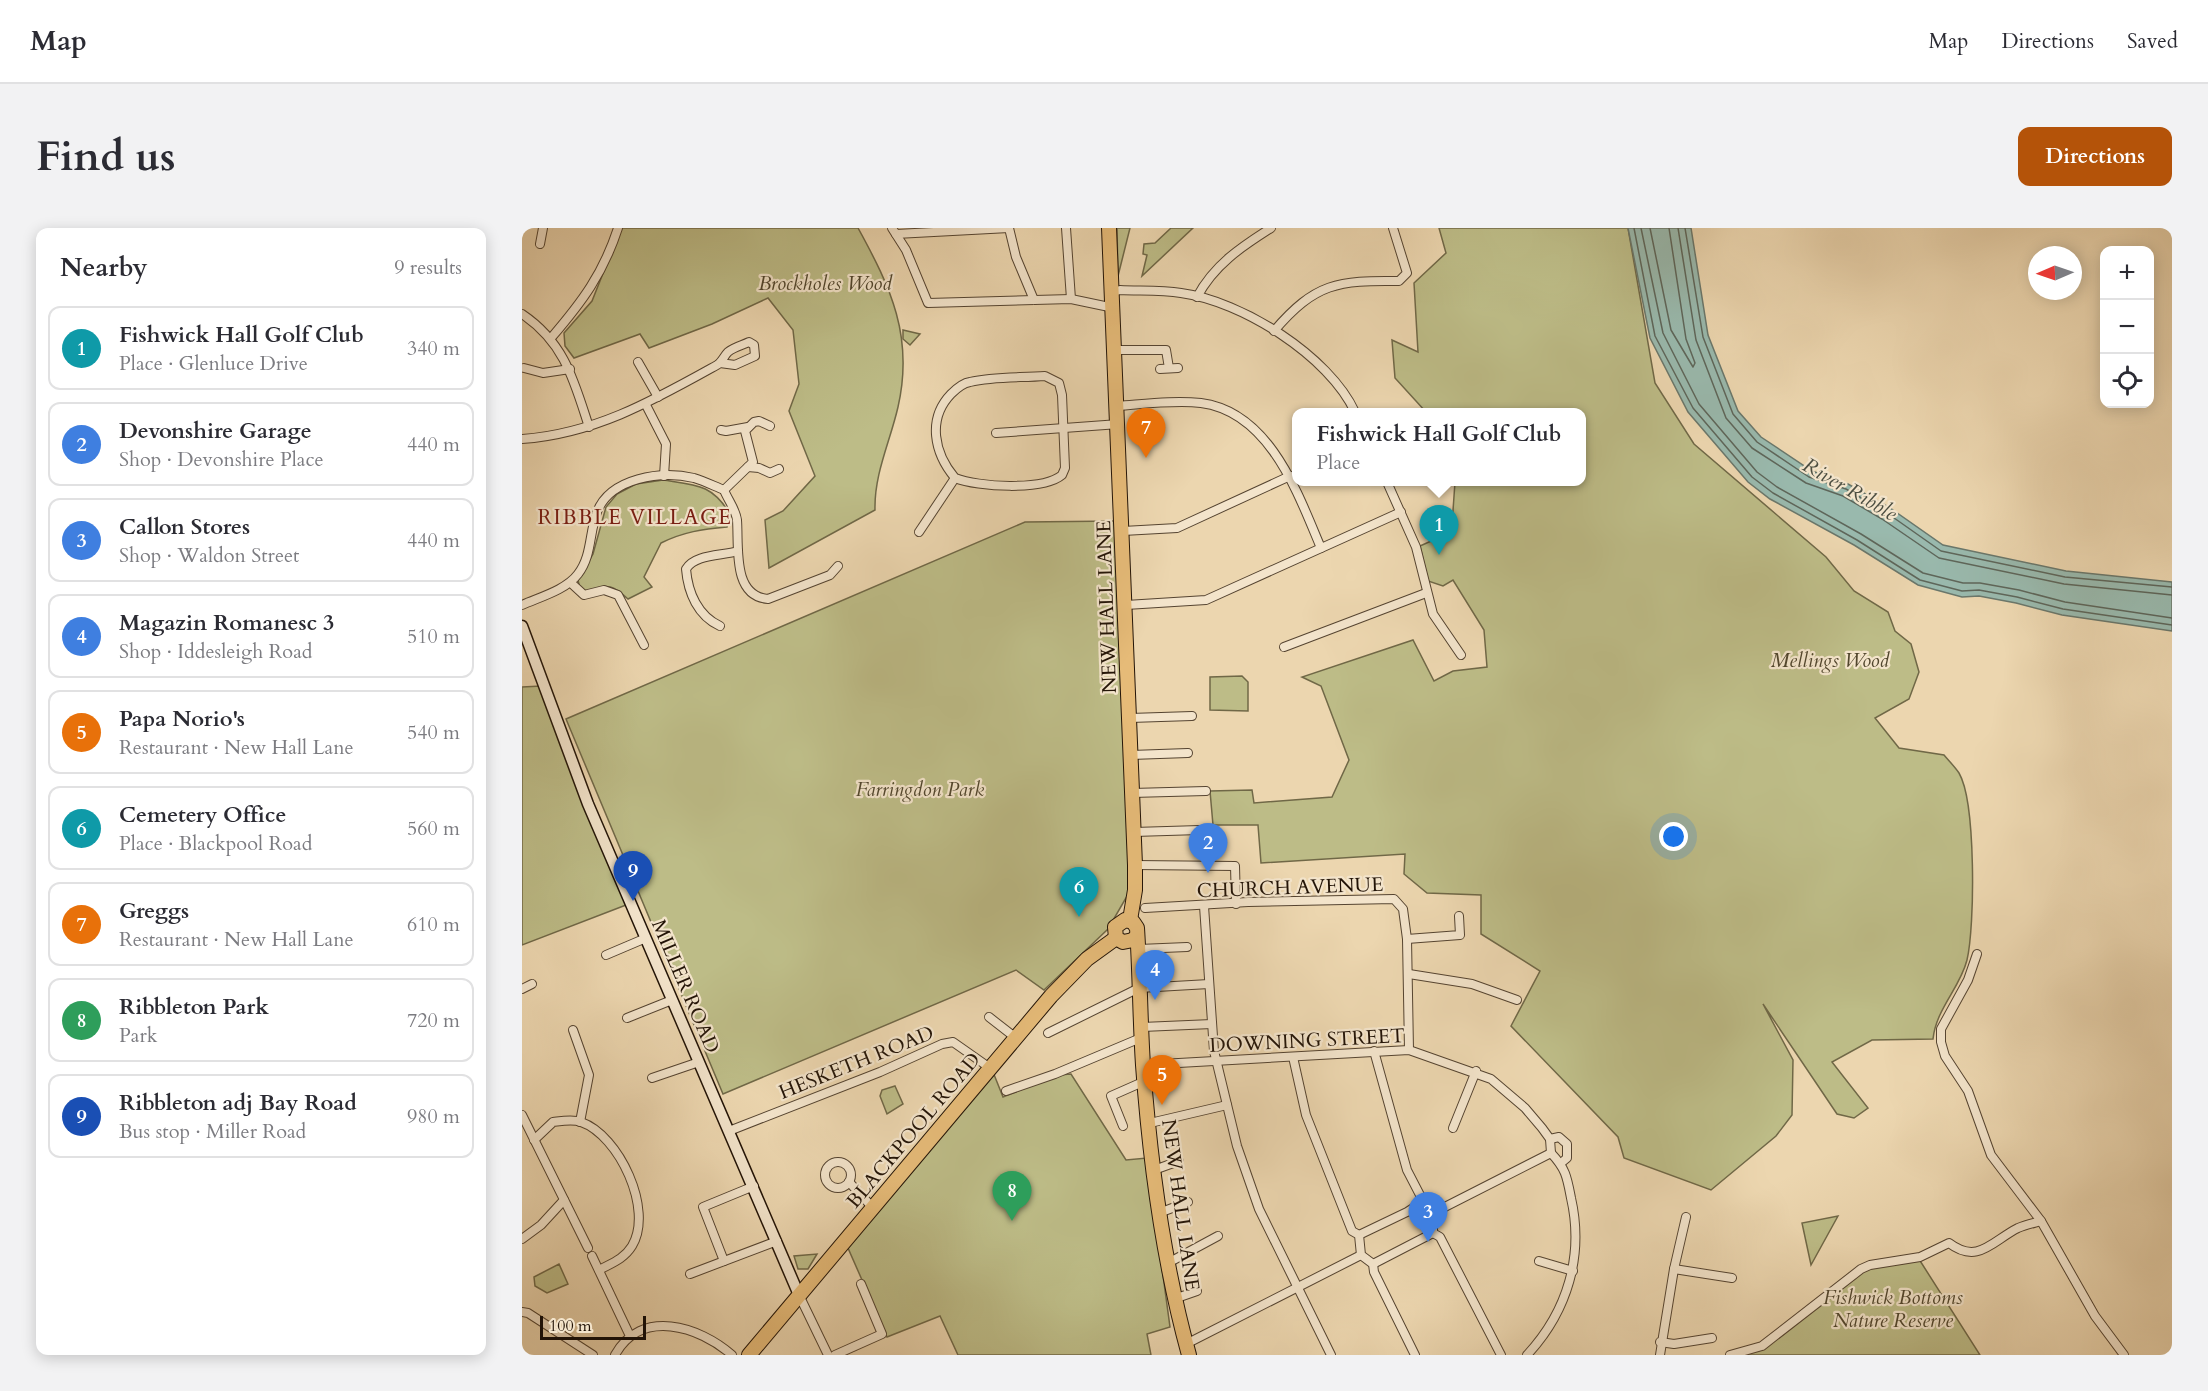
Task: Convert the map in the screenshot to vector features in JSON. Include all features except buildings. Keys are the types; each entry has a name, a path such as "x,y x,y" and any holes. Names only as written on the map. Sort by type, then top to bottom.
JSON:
{"highway":[{"name":"NEW HALL LANE","path":"1109,228 1116,350 1136,865 1130,921 1136,926 1129,941 1139,988 1143,1065 1159,1213 1174,1299 1188,1349"},
{"name":"BLACKPOOL ROAD","path":"1129,941 1114,930 1123,920 1130,921"},
{"name":"BLACKPOOL ROAD","path":"748,1355 936,1130 1087,959 1129,941"}],"street":[{"path":"540,244 543,228"},
{"path":"551,338 590,291 618,228"},
{"path":"894,231 1009,228 1016,257 1034,300"},
{"path":"1066,228 1071,298"},
{"path":"1197,297 1206,279 1226,259 1271,228"},
{"path":"1274,331 1294,307 1322,289 1354,280 1399,281 1407,273 1393,228"},
{"path":"894,231 906,250 928,303 1071,298 1114,308"},
{"path":"1113,292 1146,291 1197,297 1228,308 1274,331 1303,349 1349,399 1353,408"},
{"path":"522,314 551,338 570,369 589,427"},
{"path":"1116,350 1166,350 1173,368 1160,369"},
{"path":"638,362 658,397"},
{"path":"522,439 555,436 589,427 646,405 720,363"},
{"path":"524,368 543,373 570,369"},
{"path":"1045,376 1059,383 1064,429 1065,468 1056,480 992,486 956,478 938,450 936,422 947,399 969,382 1045,376"},
{"path":"1118,406 1176,403 1209,405 1251,427 1270,447 1292,481"},
{"path":"646,405 666,444 664,476"},
{"path":"721,430 748,427 759,421 770,426"},
{"path":"996,433 1119,424"},
{"path":"724,490 753,462 745,431 748,427"},
{"path":"748,467 759,468 770,473 780,469"},
{"path":"522,605 571,583 584,565 596,513 603,499 615,489 631,481 664,476 693,478 724,490 737,519 738,551 744,582 751,594 768,599 830,575 838,566"},
{"path":"1123,531 1177,528 1290,476"},
{"path":"919,532 956,478"},
{"path":"1294,486 1321,548"},
{"path":"1389,486 1416,547 1433,614 1461,655"},
{"path":"1126,605 1206,600 1401,512"},
{"path":"720,626 707,620 696,604 687,569 691,561 738,551"},
{"path":"571,583 584,595 604,590 618,595 644,645"},
{"path":"1284,647 1426,593"},
{"name":"MILLER ROAD","path":"522,626 588,804 799,1295 828,1355"},
{"path":"1130,718 1192,716"},
{"path":"1131,755 1188,753"},
{"path":"1132,792 1206,791"},
{"path":"1134,832 1200,830"},
{"path":"1136,865 1235,866 1236,904"},
{"name":"CHURCH AVENUE","path":"1145,909 1395,899 1403,909 1407,939"},
{"path":"1204,906 1212,1024 1217,1060 1238,1146 1259,1209 1330,1355"},
{"path":"1409,1050 1407,939 1460,935 1459,916"},
{"path":"606,955 646,938"},
{"path":"1129,941 1187,947"},
{"path":"1977,954 1968,980 1941,1029 1941,1042 1945,1056 1968,1091 1991,1155 2041,1221 2095,1316 2124,1355"},
{"path":"1409,974 1472,984 1516,1000"},
{"path":"522,989 532,984"},
{"path":"1048,1033 1139,988 1209,984"},
{"path":"627,1018 672,1000"},
{"path":"989,1017 1016,1038"},
{"path":"1006,1091 1055,1074 1142,1032 1212,1024"},
{"path":"573,1030 589,1075 580,1122"},
{"name":"HESKETH ROAD","path":"729,1131 953,1042 990,1068"},
{"name":"DOWNING STREET","path":"1143,1065 1409,1050 1476,1071 1491,1079 1525,1108 1550,1139"},
{"path":"1374,1051 1407,1170 1421,1197 1421,1203"},
{"path":"1293,1057 1306,1115 1352,1231 1359,1235"},
{"path":"652,1078 699,1062"},
{"path":"1453,1128 1476,1071"},
{"path":"1123,1126 1111,1096 1145,1081"},
{"path":"1150,1123 1227,1105"},
{"path":"522,1115 588,1248"},
{"path":"534,1140 553,1122 580,1122 594,1130 614,1149 632,1186 640,1213 639,1230 632,1246 621,1258 599,1270"},
{"path":"1527,1355 1552,1324 1573,1271 1578,1226 1564,1167 1551,1153 1550,1139 1559,1137 1567,1144 1567,1158 1561,1163"},
{"path":"1433,1213 1551,1153"},
{"path":"1154,1170 1179,1161"},
{"path":"849,1182 873,1208"},
{"path":"724,1261 703,1207 754,1186"},
{"path":"522,1239 541,1225 564,1200"},
{"path":"1159,1213 1188,1202"},
{"path":"1421,1203 1433,1213"},
{"path":"1359,1235 1421,1203"},
{"path":"1433,1213 1433,1233"},
{"path":"1660,1355 1660,1342 1686,1217"},
{"path":"1730,1355 1750,1352 1762,1346 1841,1283 1870,1265 1920,1257 1949,1243 1958,1249 1977,1252 2018,1228 2041,1221"},
{"path":"1373,1264 1433,1233"},
{"path":"1433,1233 1440,1237 1501,1355"},
{"path":"1359,1235 1361,1255 1373,1264 1374,1272 1415,1355"},
{"path":"1167,1263 1218,1236"},
{"path":"690,1274 777,1241"},
{"path":"1188,1349 1295,1286 1361,1255"},
{"path":"592,1256 630,1336"},
{"path":"1539,1261 1573,1271"},
{"path":"1674,1269 1732,1278"},
{"path":"835,1355 882,1334 861,1284"},
{"path":"1174,1299 1197,1291"},
{"path":"522,1312 528,1313 593,1355"},
{"path":"615,1355 630,1336 652,1327 681,1327 702,1333 732,1355"},
{"path":"1660,1342 1674,1344 1712,1338"}],"green space":[{"name":"Brockholes Wood","path":"621,228 858,228 889,293 901,335 903,358 898,407 877,484 875,510 769,568 765,520 783,511 815,476 789,411 799,384 793,330 768,298 712,324 649,348 640,334 574,358 565,346 564,333 592,301"},
{"path":"1117,228 1130,228 1118,276"},
{"path":"1171,228 1193,228 1142,276 1147,255 1143,254 1144,244 1155,243"},
{"name":"Mellings Wood","path":"1439,228 1628,228 1655,383 1694,444 1826,557 1854,591 1888,612 1895,631 1911,644 1919,672 1909,699 1875,718 1899,748 1944,755 1959,773 1965,788 1969,810 1972,865 1970,943 1964,970 1943,1008 1933,1039 1872,1040 1832,1062 1868,1108 1854,1118 1837,1114 1763,1004 1793,1060 1792,1115 1776,1136 1711,1190 1624,1158 1618,1137 1511,1026 1540,971 1481,934 1481,895 1427,893 1404,874 1405,854 1261,863 1258,825 1213,825 1210,791 1252,790 1254,803 1332,797 1349,760 1321,686 1302,677 1413,640 1434,681 1453,671 1487,667 1484,630 1453,580 1443,586 1428,581 1420,546 1447,534 1452,525 1455,486 1586,486 1586,408 1422,408 1395,378 1392,340 1418,352 1414,283 1446,253"},
{"path":"903,330 920,334 910,345 903,339"},
{"path":"663,480 694,485 710,491 730,514 727,527 693,532 661,543 644,577 652,587 628,599 611,587 585,593 580,589 578,580 593,554 606,507 617,494 636,484"},
{"name":"Farringdon Park","path":"1117,521 1130,891 1108,929 1044,990 1016,970 723,1094 566,719 1025,522"},
{"path":"1242,676 1248,682 1248,711 1210,710 1210,677"},
{"path":"541,686 626,905 522,945 522,687"},
{"path":"993,1072 1003,1097 1058,1075 1071,1074 1126,1160 1147,1158 1170,1327 1147,1334 1151,1355 958,1355 940,1316 887,1337 848,1248"},
{"path":"895,1086 903,1104 887,1114 880,1096 882,1090"},
{"path":"1838,1216 1811,1265 1802,1223"},
{"path":"817,1254 808,1269 798,1269 794,1256"},
{"name":"Fishwick Bottoms Nature Reserve","path":"1917,1256 1980,1355 1730,1355 1750,1351 1870,1265"},
{"path":"559,1264 568,1284 547,1293 535,1286 534,1277"}],"water":[{"name":"River Ribble","path":"1628,228 1691,228 1708,335 1738,411 1761,437 1812,471 1848,484 1890,508 1943,545 2066,571 2172,582 2172,631 2062,615 1979,596 1962,597 1918,585 1854,545 1770,499 1748,482 1688,412 1650,338"}],"place":[{"name":"Greggs","path":"1146,458"},
{"name":"Fishwick Hall Golf Club","path":"1439,555"},
{"name":"Devonshire Garage","path":"1208,873"},
{"name":"Ribbleton adj Bay Road","path":"633,901"},
{"name":"Cemetery Office","path":"1079,917"},
{"name":"Magazin Romanesc 3","path":"1155,1000"},
{"name":"Papa Norio's","path":"1162,1105"},
{"name":"Ribbleton Park","path":"1012,1221"},
{"name":"Callon Stores","path":"1428,1242"}],"district":[{"name":"RIBBLE VILLAGE","path":"635,517"}]}
